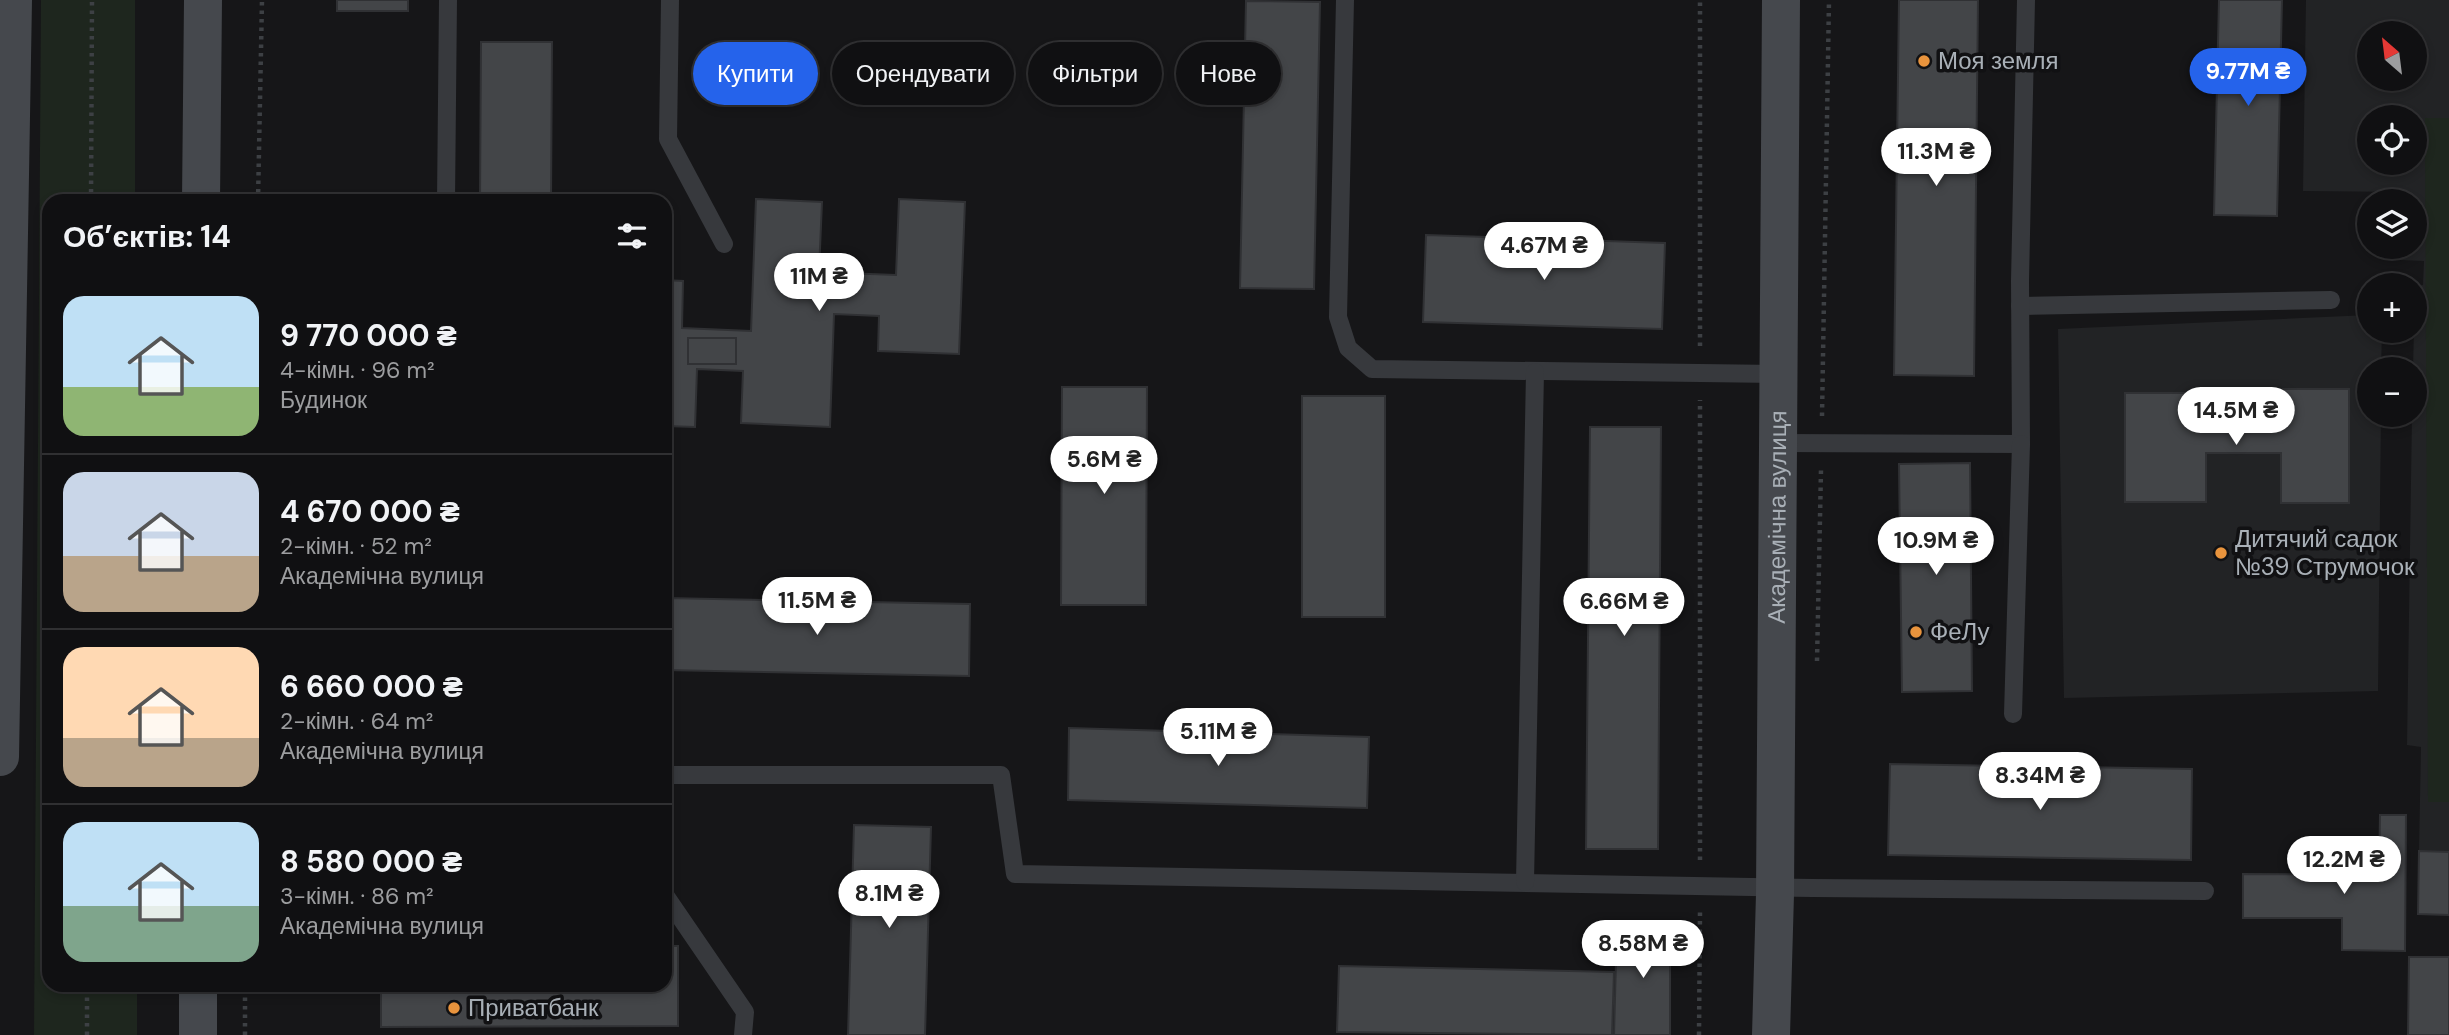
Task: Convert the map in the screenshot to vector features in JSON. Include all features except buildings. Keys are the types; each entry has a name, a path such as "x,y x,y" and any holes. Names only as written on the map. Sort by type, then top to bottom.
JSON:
{"street":[{"path":"0,757 3,453 13,0"},
{"path":"201,194 203,0"},
{"name":"Академічна вулиця","path":"1771,1035 1781,0"},
{"path":"198,992 198,1035"}],"lane":[{"path":"446,194 447,0"},
{"path":"670,0 668,139 724,244"},
{"path":"1345,0 1338,317 1348,348 1371,369 1778,374"},
{"path":"2013,714 2021,444 2020,306 2026,0"},
{"path":"2020,306 2331,300"},
{"path":"1525,883 1535,372"},
{"path":"1778,443 2021,444"},
{"path":"672,775 1001,775 1015,874 1774,887 2205,891"},
{"path":"672,905 745,1012 743,1035"}],"path":[{"path":"91,194 92,0"},
{"path":"258,194 262,0"},
{"path":"1699,1035 1700,0"},
{"path":"1817,666 1829,0"},
{"path":"87,992 87,1035"},
{"path":"245,992 245,1035"}],"shaded area":[{"path":"41,0 135,0 135,194 42,194 42,992 137,992 137,1035 34,1035"},
{"path":"2306,0 2449,0 2449,852 2419,851 2421,747 2407,745 2412,427 2427,427 2427,357 2413,357 2414,343 2427,343 2427,273 2424,273 2424,261 2400,260 2427,259 2427,189 2357,189 2357,192 2303,191"},
{"path":"2427,118 2449,118 2449,802 2428,802"},
{"name":"Дитячий садок №39 Струмочок","path":"2357,316 2357,343 2382,343 2381,357 2357,357 2357,427 2381,427 2378,691 2064,698 2058,329"}],"place":[{"name":"Моя земля","path":"1924,61"},
{"name":"Дитячий садок №39 Струмочок","path":"2221,553"},
{"name":"ФеЛу","path":"1916,632"},
{"name":"Приватбанк","path":"454,1008"}]}
